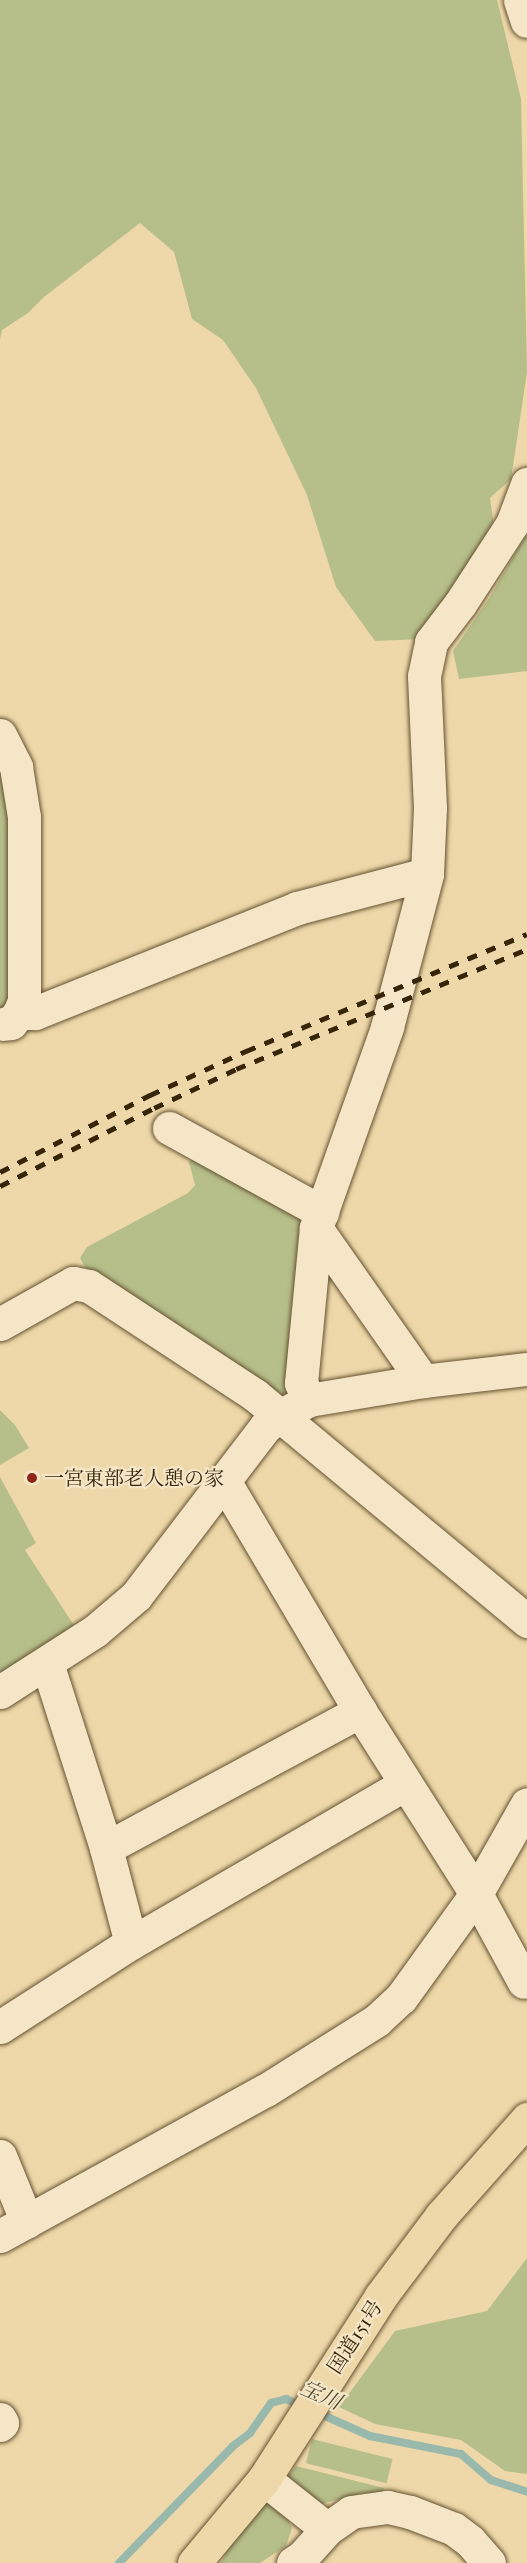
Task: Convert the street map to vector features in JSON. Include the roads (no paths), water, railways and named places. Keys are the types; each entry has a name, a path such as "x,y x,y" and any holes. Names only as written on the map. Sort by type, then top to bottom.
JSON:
{"highway":[{"name":"国道151号","path":"194,2563 264,2478 381,2296 434,2225 527,2119"}],"street":[{"path":"520,0 527,21"},
{"path":"309,1401 301,1383 319,1220 387,1028 427,874 430,808 424,676 430,642 460,603 512,524 527,484"},
{"path":"0,735 16,767 24,818 24,1000 10,1018"},
{"path":"10,1018 35,1013 297,908 427,874"},
{"path":"169,1128 319,1220 423,1382"},
{"path":"0,1324 73,1283 89,1286 255,1395 527,1621"},
{"path":"0,1692 95,1631 136,1596 265,1427 280,1416 309,1401 423,1382 527,1369"},
{"path":"220,1484 230,1491 360,1711 476,1894 524,1982"},
{"path":"47,1662 106,1848 131,1943"},
{"path":"106,1848 360,1711"},
{"path":"0,2027 131,1943 405,1784"},
{"path":"0,2156 13,2229 266,2090 377,2020 401,1998 476,1894 527,1804"},
{"path":"0,2419 2,2423 0,2425"},
{"path":"264,2478 327,2529"},
{"path":"293,2563 302,2557 327,2529 351,2512 388,2507 410,2512 454,2529 471,2541 489,2563"}],"waterway":[{"name":"宝川","path":"119,2563 233,2446 250,2433 271,2403 286,2399 302,2406"},
{"name":"宝川","path":"316,2412 370,2436 461,2454 491,2480 527,2492"}],"railway":[{"path":"0,1172 150,1095 246,1051 527,934"},
{"path":"0,1186 236,1069 527,949"}],"place":[{"name":"一宮東部老人憩の家","path":"32,1478"}]}
